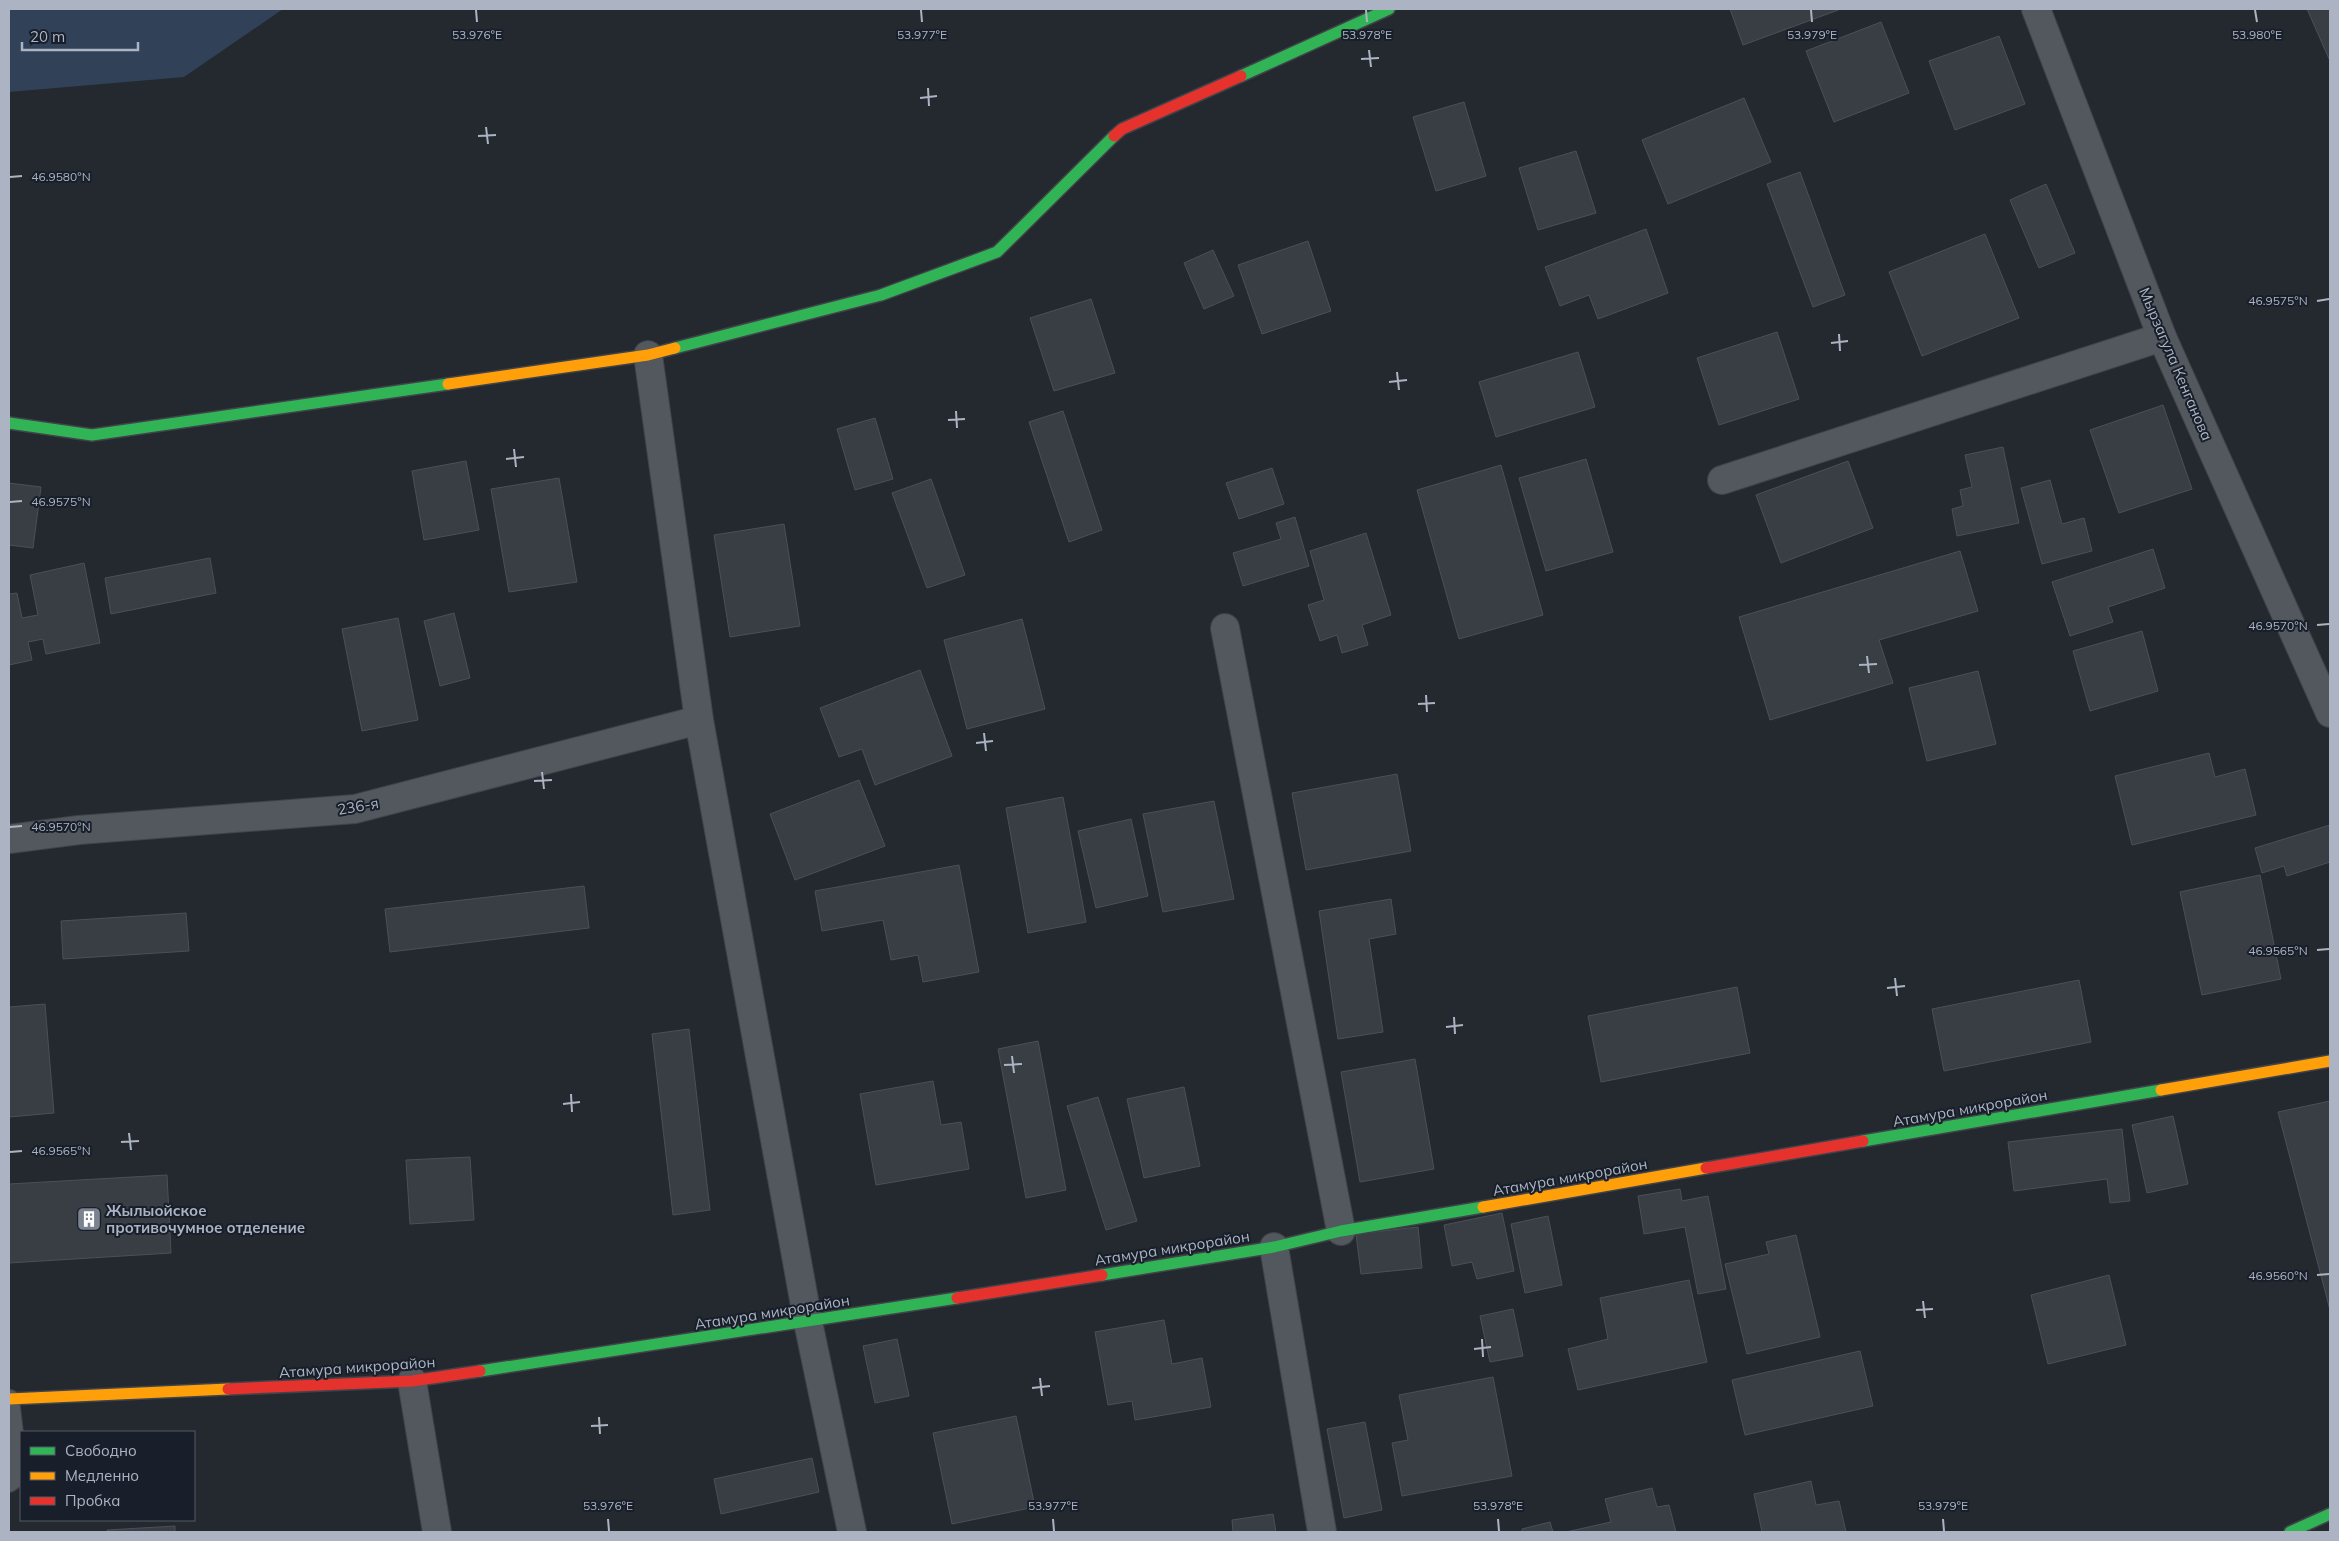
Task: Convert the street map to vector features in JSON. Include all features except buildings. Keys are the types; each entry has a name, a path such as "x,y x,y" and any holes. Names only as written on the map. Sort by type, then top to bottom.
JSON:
{"street":[{"path":"9,423 92,435 648,356 881,296 997,252 1122,129 1389,9"},
{"name":"Мырзагула Кенганова","path":"2036,9 2162,338 2330,713"},
{"path":"1722,480 2162,338"},
{"path":"648,356 699,720 808,1322 852,1532"},
{"path":"1225,628 1341,1231"},
{"name":"236-я","path":"9,839 79,830 355,809 699,720"},
{"name":"Атамура микрорайон","path":"10,1399 412,1381 808,1322 1274,1247 1341,1231 2330,1061"},
{"path":"1274,1247 1322,1532"},
{"path":"412,1381 437,1532"},
{"path":"2290,1532 2330,1514"}],"lane":[{"path":"9,1483 19,1476 10,1399"}],"water":[{"path":"9,9 283,9 184,77 9,92"}],"traffic: fast":[{"path":"1241,76 1389,9"},
{"path":"675,348 881,295 997,252 1114,136"},
{"path":"9,423 92,435 448,384"},
{"path":"1863,1141 2161,1090"},
{"path":"1102,1275 1274,1247 1341,1231 1483,1207"},
{"path":"480,1371 957,1298"},
{"path":"2290,1532 2330,1514"}],"traffic: slow":[{"path":"448,384 648,355 675,348"},
{"path":"2161,1090 2330,1061"},
{"path":"1483,1207 1706,1168"},
{"path":"9,1399 228,1389"}],"traffic: jam":[{"path":"1114,136 1122,129 1241,76"},
{"path":"1706,1168 1863,1141"},
{"path":"957,1298 1102,1275"},
{"path":"228,1389 412,1381 480,1371"}],"place":[{"name":"Жылыойское противочумное отделение","path":"89,1219"}]}
